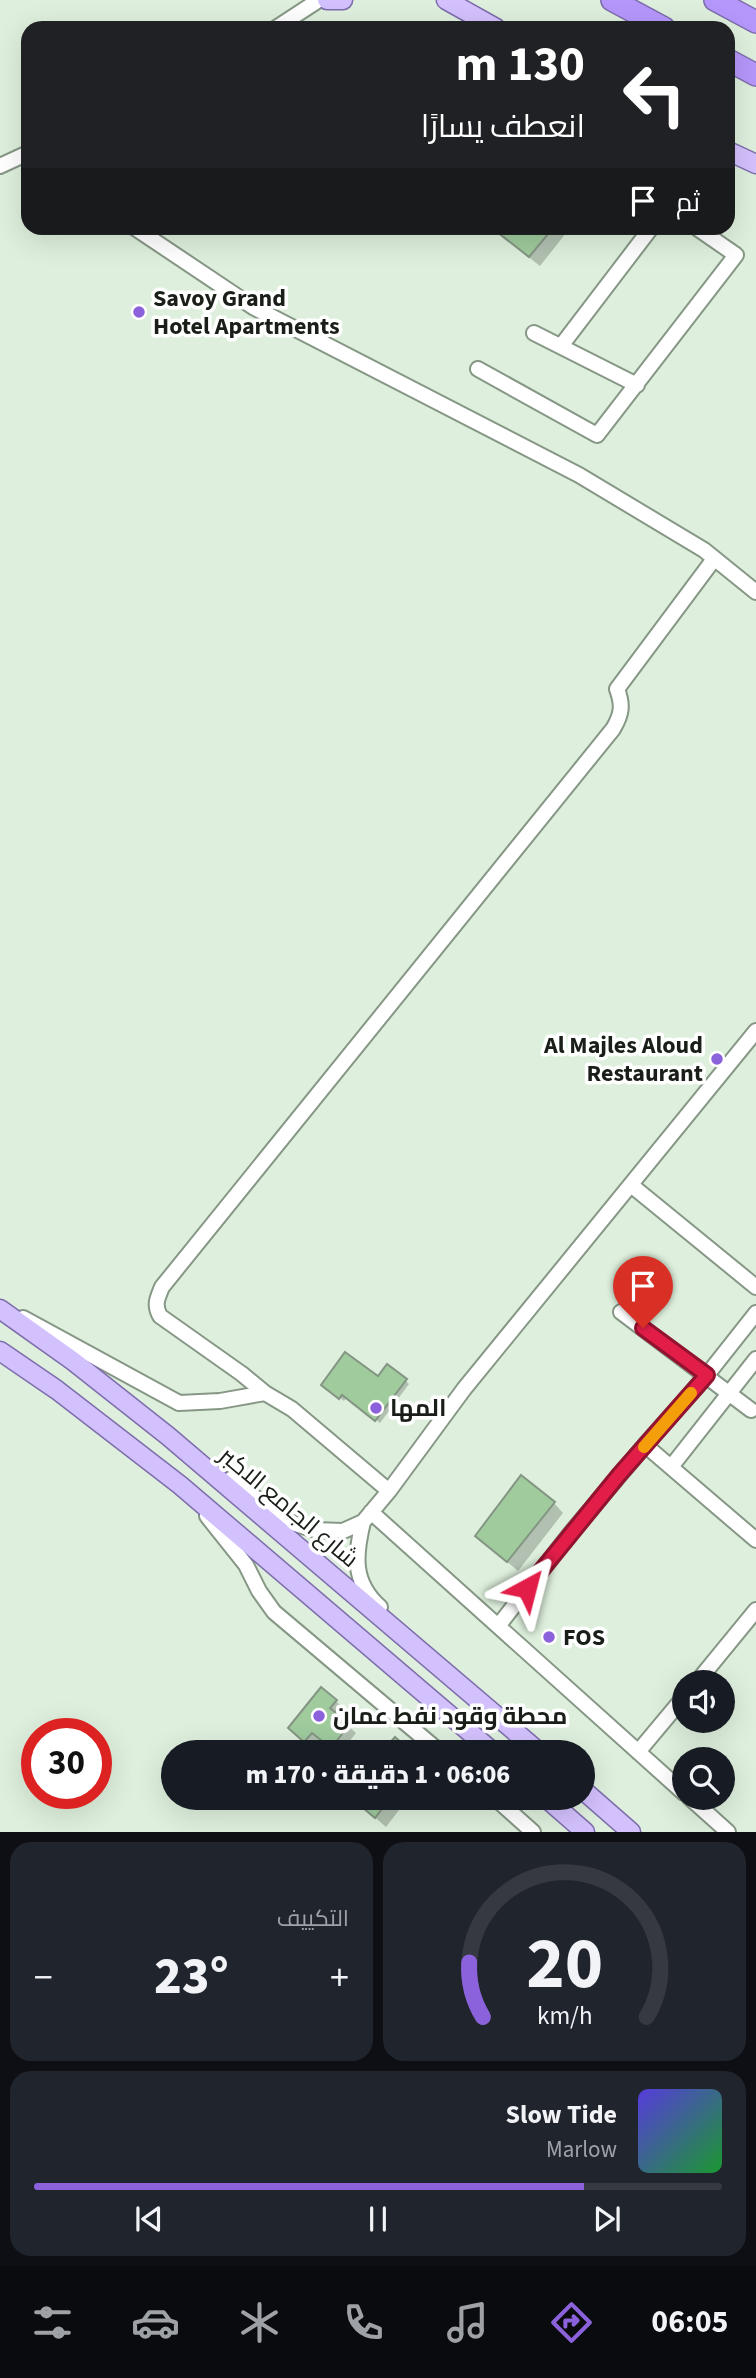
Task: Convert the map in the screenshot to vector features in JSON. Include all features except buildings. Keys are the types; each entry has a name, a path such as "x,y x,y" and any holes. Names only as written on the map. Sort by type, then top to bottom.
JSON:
{"highway":[{"path":"612,0 651,21"},
{"path":"715,0 756,22"},
{"path":"735,64 756,75"}],"main road":[{"path":"327,0 343,0"},
{"path":"446,0 484,21"},
{"path":"735,154 756,164"},
{"name":"شارع الجامع الاكبر","path":"0,1308 74,1360 525,1740"},
{"path":"0,1351 57,1390 180,1485 479,1740"},
{"path":"595,1800 631,1832"},
{"path":"560,1810 585,1832"}],"street":[{"path":"286,21 319,0"},
{"path":"735,0 756,15"},
{"path":"0,166 21,156"},
{"path":"145,235 253,307 579,475 714,559 756,592"},
{"path":"561,346 646,235"},
{"path":"478,369 597,435 736,255 707,235"},
{"path":"534,333 637,385"},
{"path":"389,1491 292,1409 265,1393 160,1316 156,1307 157,1298 162,1287 613,729 621,716 622,703 617,689 714,559"},
{"path":"182,1449 212,1464 286,1521 315,1530 344,1531 367,1517 464,1390 756,1031"},
{"path":"631,1185 756,1287"},
{"path":"0,1308 90,1353 179,1403 220,1401 265,1393"},
{"path":"621,1312 751,1410"},
{"path":"499,1625 570,1534 707,1375 756,1312"},
{"path":"671,1467 756,1359"},
{"path":"645,1446 756,1541"},
{"path":"180,1485 230,1542 274,1612 426,1740"},
{"path":"367,1517 499,1625 672,1782"},
{"path":"367,1517 358,1545 357,1568 369,1597 401,1626 427,1656"},
{"path":"707,1670 756,1611"},
{"path":"638,1752 672,1711"},
{"path":"507,1810 527,1829"},
{"path":"703,1810 728,1832"}],"slow traffic":[{"path":"644,1447 691,1393"}],"place":[{"name":"Savoy Grand Hotel Apartments","path":"139,312"},
{"name":"Al Majles Aloud Restaurant","path":"717,1059"},
{"name":"المه‍ا","path":"376,1408"},
{"name":"FOS","path":"549,1637"},
{"name":"محطة وقود نفط عمان","path":"319,1716"}],"route":[{"path":"527,1588 619,1475 707,1375 643,1328"}]}
